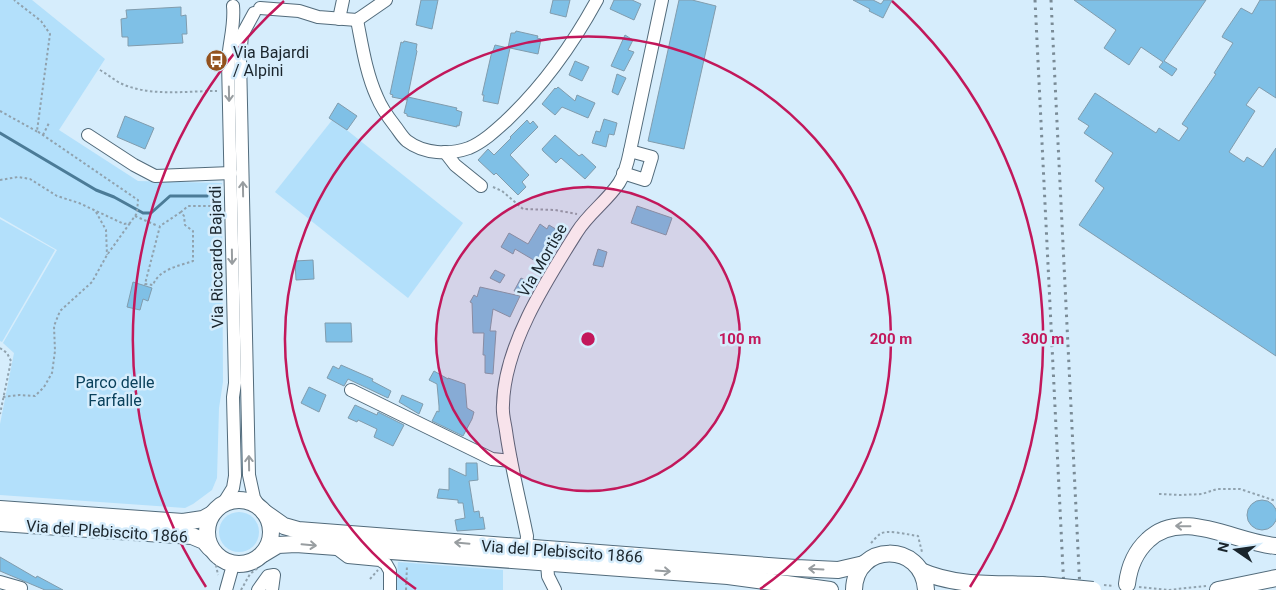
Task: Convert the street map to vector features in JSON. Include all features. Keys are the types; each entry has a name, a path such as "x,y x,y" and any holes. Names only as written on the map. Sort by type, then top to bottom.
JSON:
{"main road":[{"path":"239,500 254,504 263,510 271,529 268,547 263,554 249,564 233,565 219,558 210,548 207,537 207,525 217,509 239,500"},
{"name":"Via del Plebiscito 1866","path":"0,509 183,522 203,519 217,509"},
{"name":"Via del Plebiscito 1866","path":"263,510 284,526 298,530 838,570 849,569 864,564 876,556 893,553 909,558 922,571"},
{"name":"Via del Plebiscito 1866","path":"0,523 192,536 204,541 210,548"},
{"path":"1127,586 1129,571 1141,546 1155,532 1176,526 1196,526 1262,545 1276,546"},
{"name":"Via del Plebiscito 1866","path":"263,554 272,548 286,544 728,576 830,590"},
{"path":"854,590 855,579 864,564"},
{"path":"922,571 945,580 999,584 1098,587"},
{"path":"922,571 926,590"},
{"path":"728,576 768,590"},
{"path":"1218,588 1276,580"}],"street":[{"path":"280,0 299,11"},
{"path":"339,19 344,0"},
{"path":"259,7 299,11 318,17 357,20 386,0"},
{"path":"357,20 377,97 387,115 405,140 416,147 433,152 445,152 470,147 492,133 520,108 558,62 583,26 597,0"},
{"name":"Via Mortise","path":"526,548 527,536 511,461 502,406 505,382 511,359 526,320 551,272 589,212 618,183 623,173 630,151 662,0"},
{"name":"Via Riccardo Bajardi","path":"233,3 242,14 259,7"},
{"name":"Via Riccardo Bajardi","path":"217,509 234,488 235,476 228,50 234,16 233,3"},
{"name":"Via Riccardo Bajardi","path":"259,7 242,35 240,58 249,475 254,498 263,510"},
{"path":"88,135 134,165 155,176 231,173"},
{"path":"623,173 646,180 652,157 630,151"},
{"path":"445,152 455,165 485,185"},
{"path":"351,390 492,459 511,461"},
{"path":"336,548 348,557 380,560 386,564 390,572 390,590"},
{"path":"547,563 548,576 555,590"},
{"path":"226,590 233,565"},
{"path":"258,590 268,576 274,575 272,590"},
{"path":"0,582 22,588"}],"path":[{"path":"14,0 41,21 50,34 38,132"},
{"path":"100,70 120,83 157,92 229,91"},
{"path":"0,111 43,135 138,200 136,214 107,255 92,282 60,311 54,326 55,351 52,373 44,388 36,396 19,395 4,397"},
{"path":"43,135 49,123"},
{"path":"0,180 18,177 30,179 57,196 79,203 124,224 130,223"},
{"path":"485,185 502,191 523,209 589,212"},
{"path":"181,212 184,216 185,225 193,231 193,261 173,267 156,278 153,285 145,284 160,226 188,206 232,206"},
{"path":"96,212 106,230 107,255"},
{"path":"136,214 160,226"},
{"path":"0,348 7,353 10,361 0,414"},
{"path":"1159,494 1202,494 1217,489 1240,489 1276,501"},
{"path":"867,547 879,534 884,532 905,534 918,536 922,553"},
{"path":"406,590 408,560"},
{"path":"370,579 379,569"},
{"path":"1098,587 1127,586 1168,590 1218,588"}],"green space":[{"name":"Parco delle Farfalle","path":"0,0 32,0 105,59 59,130 138,181 222,183 223,382 219,408 217,478 212,490 185,508 0,495 0,424 14,353 3,343 57,250 0,217"},
{"path":"333,119 463,223 408,298 275,192"},
{"path":"0,219 55,250 2,342 0,341"},
{"path":"243,512 250,515 256,521 259,532 258,540 250,549 243,552 235,552 228,549 220,540 219,528 222,521 231,513"},
{"path":"398,562 503,570 503,590 396,590"}],"building":[{"path":"421,0 438,0 432,29 416,25"},
{"path":"553,0 570,0 566,17 550,13"},
{"path":"614,0 632,0 641,4 634,20 610,9"},
{"path":"679,0 692,0 716,6 684,149 648,141"},
{"path":"853,0 873,0 881,4 884,0 892,0 883,18"},
{"path":"1074,0 1206,0 1164,61 1177,69 1172,76 1159,67 1163,62 1141,47 1129,65 1104,48 1116,30"},
{"path":"1260,0 1276,0 1276,98 1259,87 1246,105 1255,111 1229,152 1244,162 1247,157 1263,167 1276,148 1276,356 1079,225 1104,188 1095,181 1113,153 1084,133 1089,126 1078,119 1095,93 1156,133 1159,128 1179,141 1188,128 1182,124 1216,74 1214,73 1233,43 1222,37 1224,33 1241,8 1252,14"},
{"path":"181,7 181,16 186,15 187,34 182,34 183,43 128,46 128,37 122,37 121,19 127,18 126,10"},
{"path":"516,31 538,36 537,38 541,39 538,54 510,48 498,104 483,101 484,95 482,95 492,51 495,45 508,48 511,33"},
{"path":"625,35 633,40 628,50 634,52 624,71 611,66"},
{"path":"404,41 417,44 407,100 392,97 393,95 390,94 401,42 403,43"},
{"path":"575,61 589,67 582,81 569,75"},
{"path":"617,74 626,78 618,95 612,92"},
{"path":"558,87 575,101 577,95 595,103 588,118 562,107 555,115 542,104"},
{"path":"408,97 457,108 456,110 462,112 459,126 407,116 404,113"},
{"path":"338,103 357,116 347,130 329,118"},
{"path":"125,116 154,128 145,149 117,137"},
{"path":"604,119 617,123 614,135 609,134 606,147 592,143 596,131 600,132"},
{"path":"527,120 530,124 533,121 538,127 510,155 529,175 522,182 526,187 518,195 496,173 494,175 478,160 488,149 494,155"},
{"path":"555,135 579,156 582,154 596,167 585,179 561,158 556,163 543,151 542,149"},
{"path":"637,206 672,218 666,235 631,223"},
{"path":"540,224 547,229 549,225 559,231 551,245 548,243 537,262 515,249 513,254 501,247 509,233 528,244"},
{"path":"598,249 607,252 603,267 593,265"},
{"path":"313,260 314,279 296,280 295,261"},
{"path":"495,270 505,275 500,283 490,278"},
{"path":"521,278 529,282 522,295 514,291"},
{"path":"133,282 152,288 148,301 143,299 140,310 127,307"},
{"path":"480,287 520,296 510,317 493,309 490,331 496,331 493,374 485,373 485,355 483,355 484,333 473,333 472,303 470,302 474,295 477,297"},
{"path":"325,323 351,323 352,342 326,342"},
{"path":"341,365 373,379 372,381 391,391 388,398 348,379 344,386 327,378 333,366 339,369"},
{"path":"434,371 448,379 465,384 467,408 474,412 463,436 432,421 437,411 439,412 437,384 429,380"},
{"path":"309,387 326,395 319,412 301,403"},
{"path":"402,395 423,404 419,414 399,402"},
{"path":"355,405 377,415 378,412 404,425 393,446 374,437 377,429 358,420 357,422 348,418"},
{"path":"466,463 477,463 478,480 469,481 474,512 479,511 480,518 483,517 485,529 457,531 455,520 465,518 463,503 458,503 458,500 437,498 439,489 449,490 449,468 466,476"},
{"path":"1262,500 1273,504 1277,515 1273,526 1262,530 1251,526 1247,515 1251,504"},
{"path":"0,557 36,578 37,576 63,590 45,590 0,571"}],"waterway":[{"path":"0,133 96,190 114,197 143,213 151,213 170,196 207,196"}],"railway":[{"path":"1035,0 1064,590"},
{"path":"1051,0 1080,590"}],"place":[{"name":"Via Bajardi / Alpini","path":"217,61"}]}
